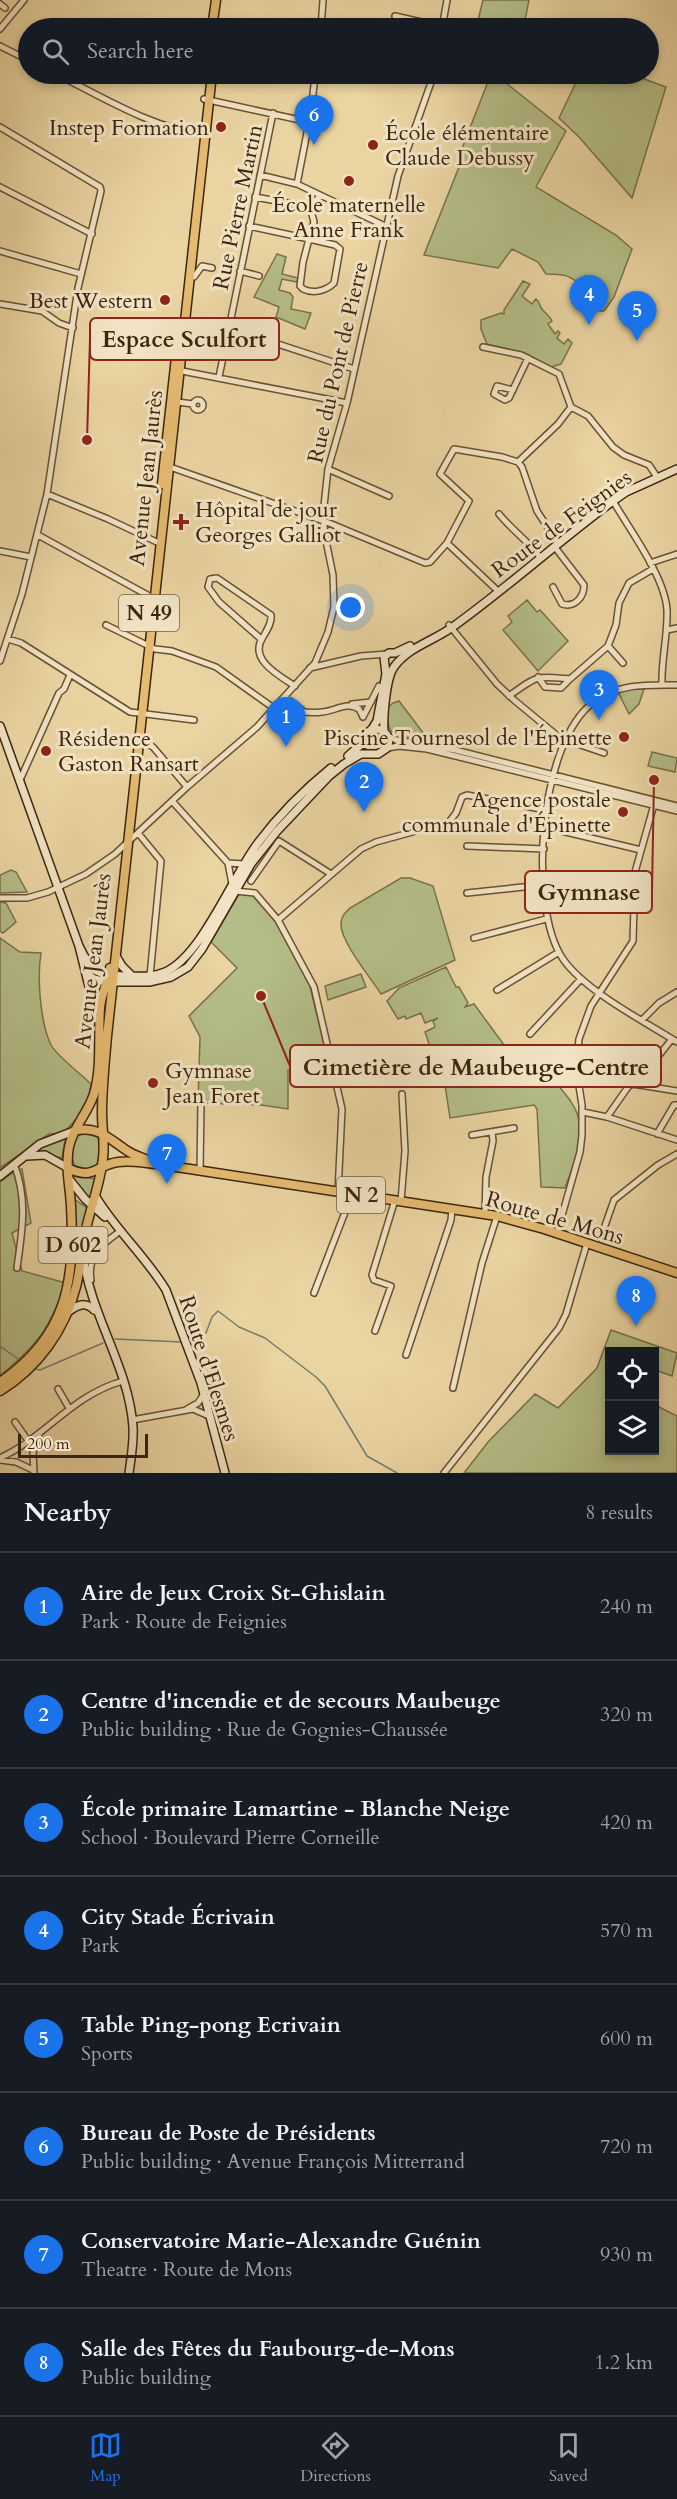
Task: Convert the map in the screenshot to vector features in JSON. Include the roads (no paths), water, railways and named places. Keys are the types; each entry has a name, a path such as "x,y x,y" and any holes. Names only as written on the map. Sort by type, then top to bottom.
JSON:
{"main road":[{"path":"214,18 218,0"},
{"path":"217,18 218,0"},
{"name":"Avenue Jean Jaurès","path":"207,84 207,100"},
{"name":"Avenue Jean Jaurès","path":"104,1134 103,1083 126,844 202,134 210,84"},
{"name":"Avenue Jean Jaurès","path":"147,645 151,597 177,402 178,370 190,276 202,134"},
{"name":"Avenue Jean Jaurès","path":"74,1131 95,1092 100,1006 113,979 126,844 140,740 140,714"},
{"name":"N 2","path":"74,1131 86,1129 104,1134 133,1154 157,1164"},
{"path":"68,1168 68,1149 74,1131"},
{"path":"102,1168 104,1134"},
{"name":"Route de Mons","path":"102,1168 124,1161 157,1164 497,1216 677,1273"},
{"name":"N 2","path":"68,1168 83,1174 102,1168"},
{"name":"D 602","path":"0,1382 25,1361 45,1338 66,1294 73,1258 68,1168"},
{"name":"D 602","path":"0,1391 20,1377 42,1355 68,1312 76,1287 82,1247 102,1168"}],"street":[{"path":"0,29 24,0"},
{"path":"322,18 323,0"},
{"path":"444,18 447,0"},
{"path":"395,16 403,18"},
{"path":"0,46 18,55"},
{"path":"76,84 131,111 174,128 202,134"},
{"path":"297,184 314,84"},
{"name":"Rue du Pont de Pierre","path":"319,665 320,654 333,616 334,596 333,575 323,522 323,496 328,469 347,403 398,176 430,84"},
{"path":"207,100 309,122"},
{"name":"Rue Pierre Martin","path":"219,377 273,113"},
{"path":"0,127 100,188 101,191 81,274 47,494 32,557 0,661"},
{"path":"260,175 297,184 385,226"},
{"path":"0,187 92,234"},
{"path":"310,207 320,196"},
{"path":"255,197 310,207"},
{"path":"249,226 309,239 335,245 340,249 334,283 315,292 300,286 303,262 309,239 314,222 310,207"},
{"path":"0,251 81,274"},
{"path":"190,276 194,277 202,266 212,268"},
{"path":"240,272 259,276"},
{"path":"0,304 42,311 59,323 73,328"},
{"path":"229,328 354,369"},
{"path":"483,346 528,358 559,374 571,407 588,416 613,447 624,455 649,465 657,477"},
{"path":"513,390 528,358"},
{"path":"178,370 347,403"},
{"path":"177,402 194,405"},
{"path":"518,462 558,424 571,407"},
{"path":"170,467 430,562 447,543 469,501 440,474 454,449 518,462 522,467 537,511 556,545 584,585 584,592 573,604 567,606 562,604 553,587"},
{"path":"328,469 388,496"},
{"name":"Route de Feignies","path":"397,657 450,627 614,501 657,477 677,469"},
{"path":"47,494 159,543"},
{"path":"614,501 652,566 666,596 667,630 662,685"},
{"path":"500,514 512,531 527,540 540,557"},
{"path":"38,535 151,597"},
{"path":"447,543 498,591"},
{"path":"0,551 32,557"},
{"path":"538,677 545,687 561,688 608,646 623,593 629,583 652,566 677,554"},
{"path":"261,639 219,602 208,587 210,579 218,578 271,615 271,623 258,646 259,657 279,676 295,686"},
{"path":"106,625 147,645 172,651 216,667 275,709"},
{"path":"450,627 509,696 565,741 604,753"},
{"path":"667,630 677,628"},
{"path":"8,639 21,642 130,712 194,720"},
{"path":"608,646 623,663"},
{"path":"0,898 27,898 58,887 96,868 254,730 295,686 319,665 371,654 385,659 394,667"},
{"path":"385,659 397,657 386,702 387,748"},
{"path":"79,946 91,967 113,979 164,973 185,958 233,887 258,842 306,788 364,742 366,734 377,721 386,674 385,659"},
{"path":"20,780 59,693 70,675"},
{"path":"509,696 533,678 570,679"},
{"path":"646,1086 650,1066 675,1040 581,979 559,952 546,919 542,885 546,810 565,741 586,708 601,697 621,688 677,685"},
{"path":"348,705 359,709 363,717 379,686"},
{"path":"285,697 303,711"},
{"path":"280,703 290,709 324,712 348,705 371,702"},
{"path":"0,726 79,946 92,992 99,1031"},
{"path":"372,729 386,733 396,740 429,744 553,778"},
{"path":"140,740 153,747 188,787"},
{"path":"364,742 370,752"},
{"path":"246,866 329,776 355,756 370,752 381,753 387,748 396,746 427,749 677,808"},
{"path":"278,920 361,849 376,842 449,822 456,813 462,797 466,795 546,810"},
{"path":"85,971 94,979 160,980 188,967 202,949 233,887 228,863 172,801"},
{"path":"556,1233 580,1152 583,1112 578,1089 577,1053 584,1022 633,941 634,881 654,803"},
{"path":"545,827 641,850"},
{"path":"138,833 161,861 150,976"},
{"path":"251,881 279,841 331,873"},
{"path":"467,846 544,849"},
{"path":"228,863 246,866"},
{"path":"246,866 255,892 278,920 314,987 341,1102 343,1125 338,1192"},
{"path":"467,892 542,885"},
{"path":"233,887 255,892"},
{"path":"474,938 546,919"},
{"path":"497,990 559,952"},
{"path":"116,956 132,976"},
{"path":"530,1034 581,979"},
{"path":"642,1020 659,1003 677,992"},
{"path":"607,1117 632,1084 676,1091 675,1105 657,1134"},
{"path":"375,1331 391,1286 374,1280 372,1275 398,1201 405,1151 402,1094"},
{"path":"200,1170 201,1102"},
{"path":"583,1112 607,1117 677,1140"},
{"path":"472,1135 514,1128"},
{"path":"0,1176 50,1138 74,1131"},
{"path":"484,1214 486,1177 494,1141 492,1132"},
{"path":"22,1158 32,1154 45,1155 68,1168"},
{"path":"601,1237 614,1200 677,1154"},
{"path":"14,1164 21,1184 24,1208 17,1268"},
{"path":"69,1179 110,1220"},
{"path":"314,1293 352,1194"},
{"path":"94,1202 103,1215 110,1220"},
{"path":"406,1355 451,1220 452,1209"},
{"path":"89,1218 103,1215"},
{"path":"453,1388 482,1263 497,1216"},
{"name":"Route d'Elesmes","path":"110,1220 159,1279 186,1343 204,1394 225,1473"},
{"path":"96,1312 90,1274 91,1261 100,1246 119,1232"},
{"path":"444,1473 559,1328 566,1314 587,1243"},
{"path":"82,1247 85,1273 96,1312 123,1381 132,1420 129,1473"},
{"path":"68,1312 83,1304 91,1306 96,1312"},
{"path":"0,1459 29,1442 69,1408 89,1395 123,1381"},
{"path":"58,1389 69,1408"},
{"path":"186,1410 198,1403 204,1394"},
{"path":"132,1420 193,1409 209,1416"},
{"path":"15,1422 29,1442"},
{"path":"34,1472 33,1453 39,1434"},
{"path":"0,1459 16,1462 34,1472"}],"waterway":[{"path":"190,1342 204,1338 212,1317 218,1311 239,1327 265,1338 325,1386 367,1456 397,1473"},
{"path":"115,1339 182,1342"},
{"path":"35,1369 40,1370 103,1343"},
{"path":"0,1346 18,1359"}],"place":[{"name":"Instep Formation","path":"221,127"},
{"name":"Bureau de Poste de Présidents","path":"314,145"},
{"name":"École élémentaire Claude Debussy","path":"373,145"},
{"name":"École maternelle Anne Frank","path":"349,181"},
{"name":"Best Western","path":"165,300"},
{"name":"City Stade Écrivain","path":"589,325"},
{"name":"Table Ping-pong Ecrivain","path":"637,341"},
{"name":"Espace Sculfort","path":"87,440"},
{"name":"Hôpital de jour Georges Galliot","path":"181,522"},
{"name":"École primaire Lamartine - Blanche Neige","path":"599,720"},
{"name":"Piscine Tournesol de l'Épinette","path":"624,737"},
{"name":"Aire de Jeux Croix St-Ghislain","path":"286,747"},
{"name":"Résidence Gaston Ransart","path":"46,751"},
{"name":"Gymnase","path":"654,780"},
{"name":"Centre d'incendie et de secours Maubeuge","path":"364,812"},
{"name":"Agence postale communale d'Épinette","path":"623,812"},
{"name":"Cimetière de Maubeuge-Centre","path":"261,996"},
{"name":"Gymnase Jean Foret","path":"153,1083"},
{"name":"Conservatoire Marie-Alexandre Guénin","path":"167,1184"},
{"name":"Salle des Fêtes du Faubourg-de-Mons","path":"636,1326"}]}
